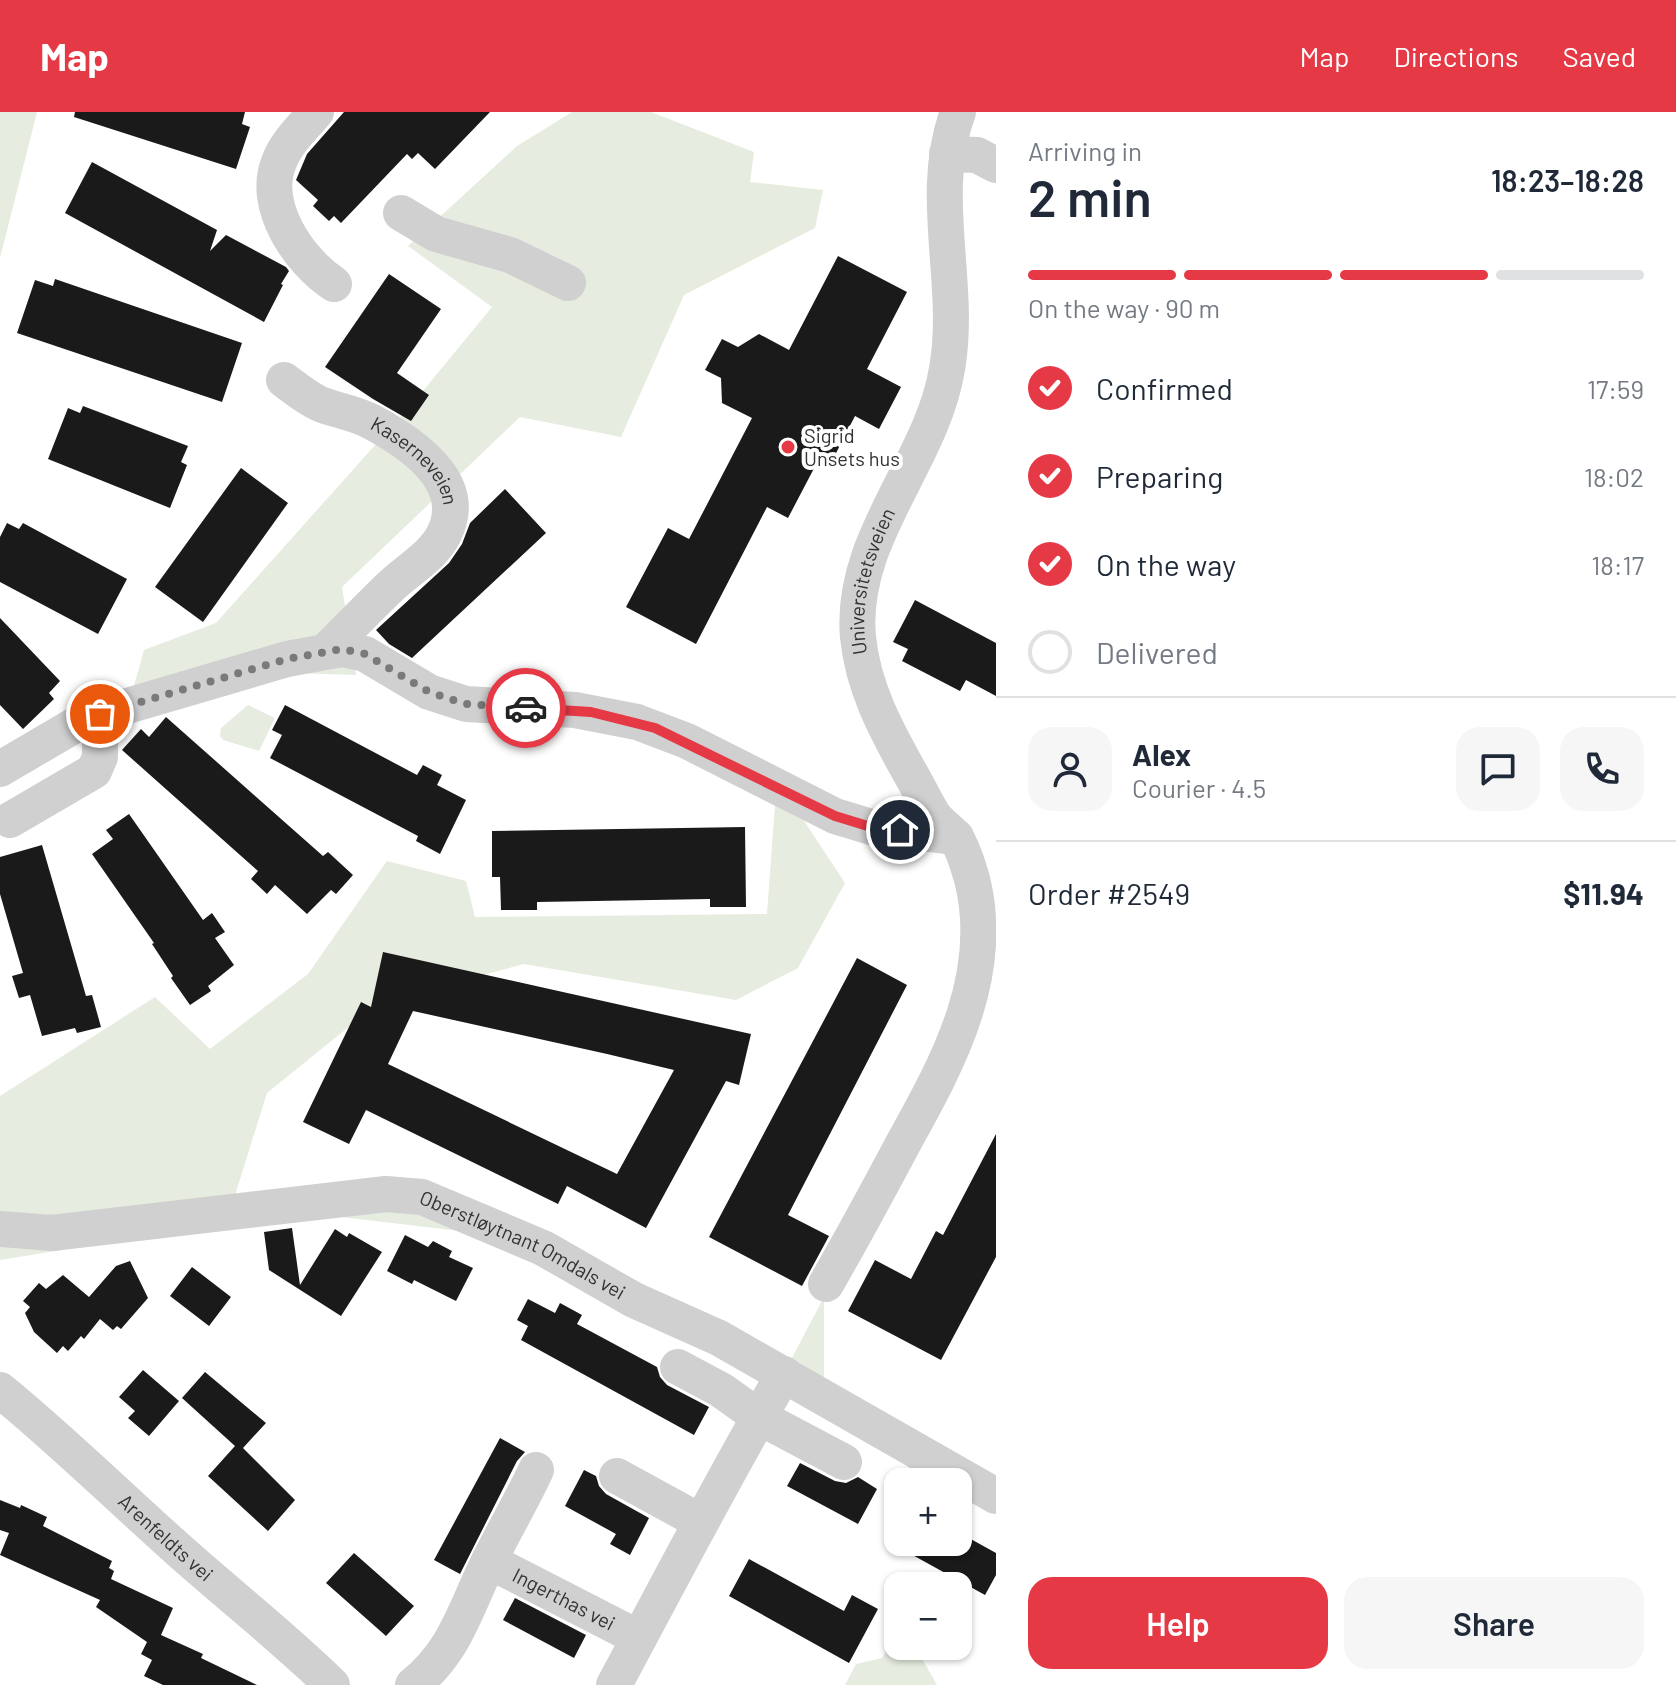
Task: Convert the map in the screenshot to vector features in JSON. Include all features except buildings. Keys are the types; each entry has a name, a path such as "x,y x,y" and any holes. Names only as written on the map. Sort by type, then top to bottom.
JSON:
{"street":[{"path":"316,112 287,147 279,162 275,176 276,194 287,230 304,258 334,284"},
{"name":"Universitetsveien","path":"826,1284 944,1069 970,1011 980,970 988,908 976,890 956,837 935,817 881,721 863,666 857,618 868,559 938,407 947,372 951,323 944,188 947,154 958,112"},
{"path":"947,154 977,155 996,165"},
{"path":"401,213 436,234 510,255 568,283"},
{"name":"Kaserneveien","path":"284,380 322,405 374,423 421,453 444,482 449,499 450,517 444,535 433,549 326,651"},
{"path":"0,769 82,721 100,714 287,659 342,649 365,654 429,692 466,704 575,710 637,722 687,741 835,816 871,827 956,837"},
{"path":"10,820 94,771 100,757 100,714"},
{"name":"Oberstløytnant Omdals vei","path":"0,1229 52,1233 386,1194 422,1197 543,1248 634,1300 719,1338 996,1496"},
{"path":"678,1367 721,1390 759,1417 844,1462"},
{"name":"Ingerthas vei","path":"614,1685 784,1374"},
{"name":"Arenfeldts vei","path":"0,1390 48,1429 332,1685"},
{"path":"413,1685 430,1672 450,1646 536,1470"},
{"path":"617,1476 701,1522"},
{"name":"Ingerthas vei","path":"489,1561 639,1638"}],"shaded area":[{"path":"0,112 37,112 0,258"},
{"path":"572,112 651,112 754,152 750,182 823,190 815,228 684,295 621,437 520,417 342,587 356,675 293,673 129,704 144,650 216,623 418,397 492,307 408,246 517,146"},
{"path":"248,705 275,718 259,751 223,740 220,736 221,728"},
{"path":"776,791 789,798 845,883 798,968 736,1000 524,964 377,1004 267,1093 230,1211 386,1194 784,1373 824,1297 824,1399 469,1232 298,1212 0,1260 0,1096 155,997 210,1049 308,974 387,861 466,881 475,917 767,914"},
{"path":"884,1655 884,1660 923,1660 937,1685 845,1685 856,1664 882,1658"}],"way so far":[{"path":"100,714 287,659 342,649 365,654 429,692 466,704 526,708"}],"place":[{"name":"Sigrid Unsets hus","path":"788,447"}],"route":[{"path":"526,708 591,712 637,722 687,741 835,816 871,827 900,830"}]}
